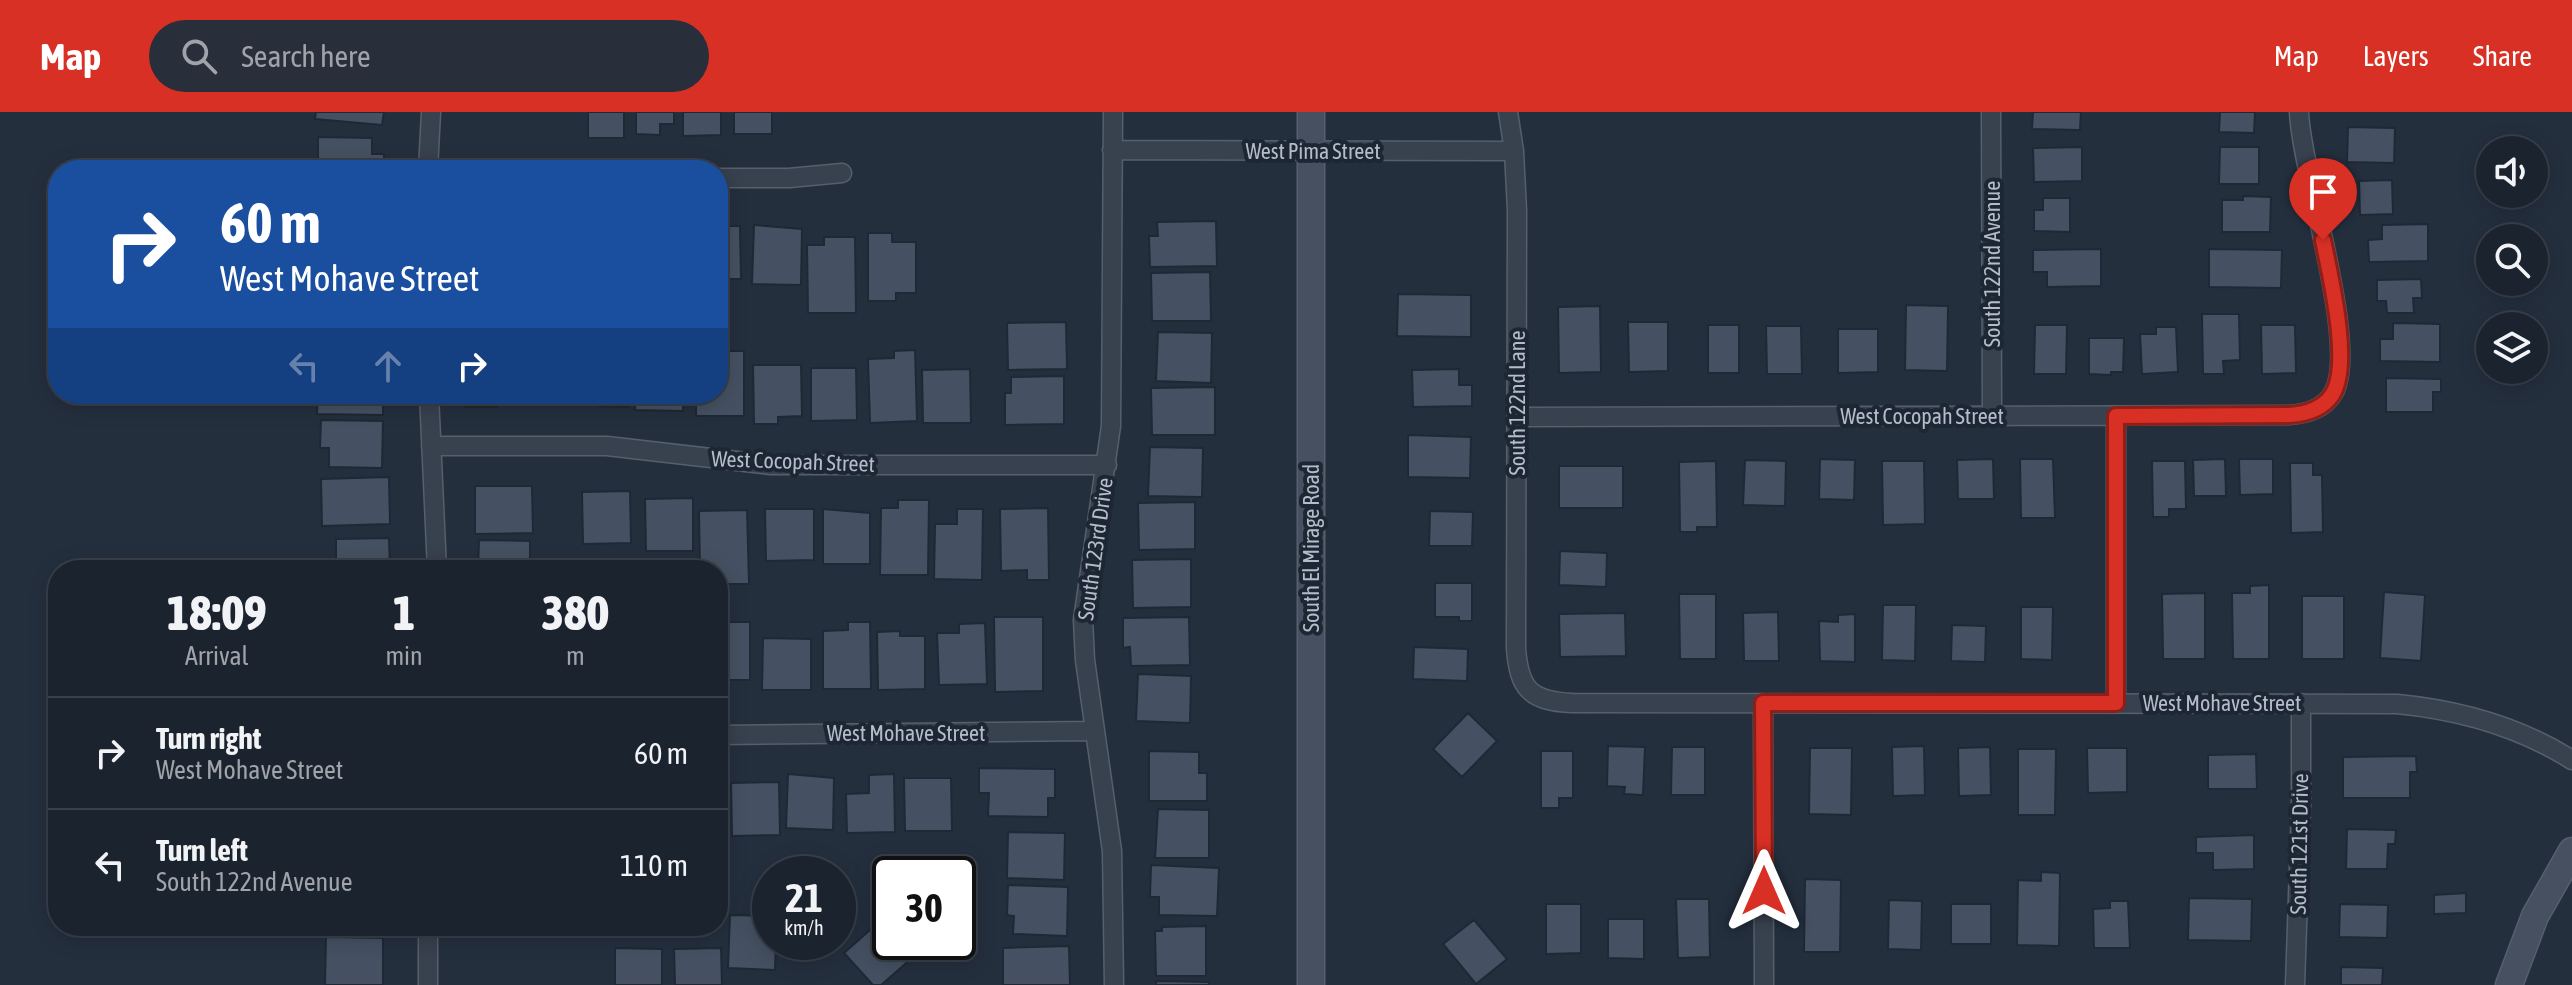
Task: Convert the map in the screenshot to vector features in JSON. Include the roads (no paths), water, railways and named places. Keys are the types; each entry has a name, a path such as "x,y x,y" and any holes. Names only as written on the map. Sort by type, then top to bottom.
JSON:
{"main road":[{"name":"South El Mirage Road","path":"1311,112 1311,985"},
{"path":"2509,985 2535,916 2572,851"}],"street":[{"path":"429,160 431,112"},
{"name":"South 123rd Drive","path":"1113,112 1113,383 1107,465 1083,620 1085,660 1112,851 1114,985"},
{"name":"South 122nd Lane","path":"1508,112 1514,151 1517,211 1516,648 1520,672 1528,692"},
{"name":"South 122nd Avenue","path":"1991,112 1992,416"},
{"name":"West Cocopah Street","path":"1517,417 2289,415 2314,410 2325,403 2337,383 2338,327 2303,150 2299,112"},
{"name":"West Pima Street","path":"1112,150 1514,151"},
{"path":"728,178 789,178 842,173"},
{"path":"429,404 437,560"},
{"path":"2116,416 2116,703"},
{"name":"West Cocopah Street","path":"431,446 607,446 771,465 1107,465"},
{"name":"West Mohave Street","path":"1528,692 1556,703 2397,704 2452,711 2506,726 2572,760"},
{"path":"1763,703 1764,985"},
{"name":"South 121st Drive","path":"2295,985 2301,703"},
{"name":"West Mohave Street","path":"728,735 1095,731"},
{"path":"428,936 428,985"}]}
